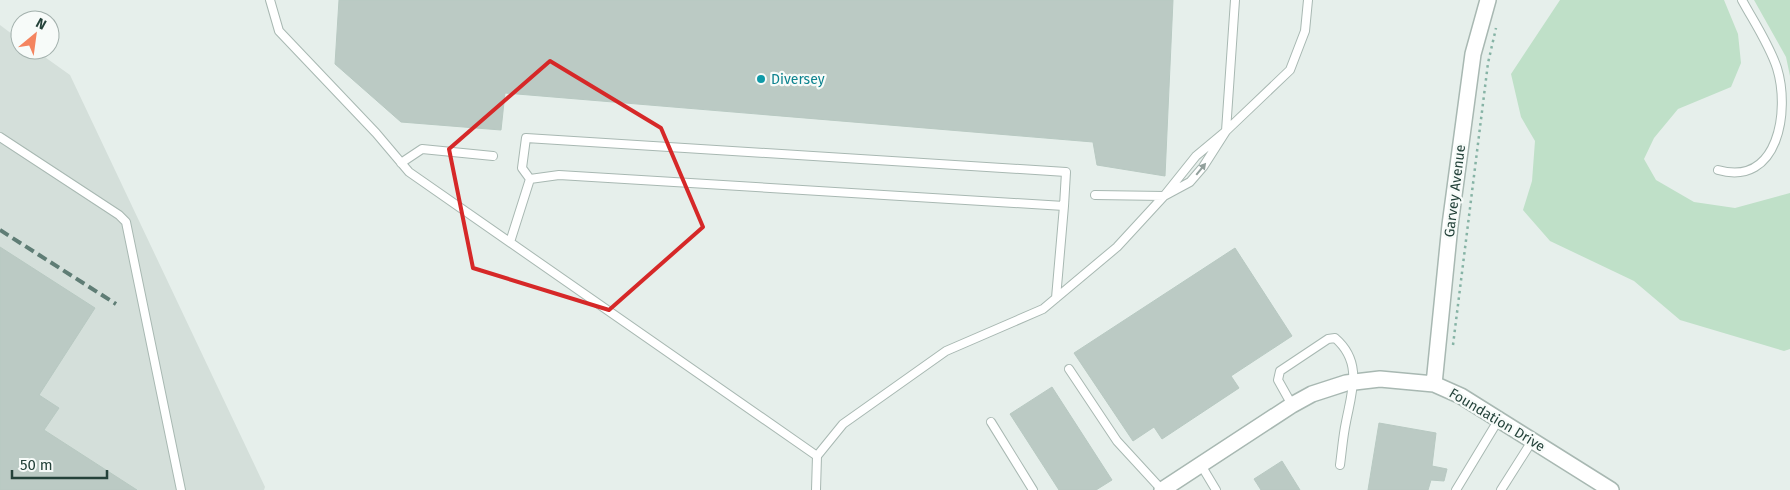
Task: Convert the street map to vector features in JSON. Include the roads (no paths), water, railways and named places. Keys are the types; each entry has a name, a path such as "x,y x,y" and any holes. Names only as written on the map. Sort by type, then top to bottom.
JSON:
{"street":[{"name":"Garvey Avenue","path":"1434,384 1450,225 1473,54 1488,0"},
{"name":"Foundation Drive","path":"1162,490 1292,405 1312,394 1346,383 1380,379 1434,384 1461,396 1612,490"}],"lane":[{"path":"270,0 279,31 376,133 409,172 817,456"},
{"path":"1095,194 1164,196 1190,182 1203,167 1226,131 1235,0"},
{"path":"816,490 817,456 843,424 946,351 1043,309 1117,247 1164,196 1196,156 1226,131 1290,70 1305,31 1308,0"},
{"path":"1718,170 1730,173 1753,169 1764,160 1774,147 1782,121 1777,69 1768,46 1742,0"},
{"path":"0,137 119,215 126,222 181,490"},
{"path":"530,179 522,168 526,138 1066,172 1056,298"},
{"path":"402,163 422,149 493,156"},
{"path":"530,179 559,175 1064,206"},
{"path":"510,242 530,179"},
{"path":"1292,405 1278,380 1280,371 1328,339 1335,338 1342,344 1350,357 1354,382 1340,465"},
{"path":"1069,370 1117,441 1162,490"},
{"path":"1456,490 1499,419"},
{"path":"991,422 1033,490"},
{"path":"1501,490 1532,440"},
{"path":"1201,465 1216,490"}],"railway":[{"path":"0,230 116,304"}],"place":[{"name":"Diversey","path":"761,79"}]}
